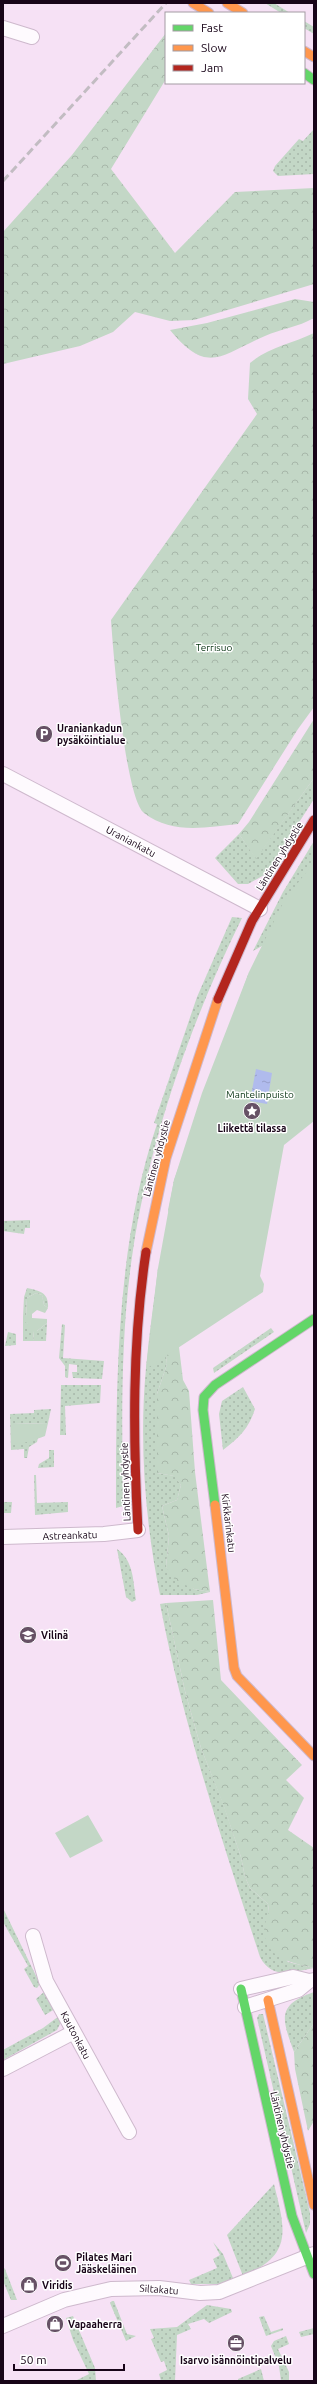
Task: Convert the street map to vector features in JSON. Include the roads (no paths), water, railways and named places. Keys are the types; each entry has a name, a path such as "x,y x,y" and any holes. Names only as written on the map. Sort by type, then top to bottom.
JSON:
{"main road":[{"path":"193,3 207,12"},
{"path":"227,3 241,12"},
{"path":"305,51 314,57"},
{"path":"305,75 314,80"},
{"name":"Läntinen yhdystie","path":"138,1530 134,1446 135,1358 145,1260 154,1208 189,1084 219,998 244,936 294,849 314,820"},
{"name":"Kirkkarinkatu","path":"314,1319 215,1385 204,1397 203,1410 229,1612 234,1668 237,1676 314,1756"},
{"name":"Läntinen yhdystie","path":"241,1989 274,2144 292,2216 311,2256 314,2274"},
{"name":"Läntinen yhdystie","path":"268,2000 314,2205"}],"street":[{"path":"3,28 32,37"},
{"name":"Uraniankatu","path":"3,774 260,909"},
{"name":"Astreankatu","path":"3,1537 104,1534 138,1530"},
{"name":"Kautonkatu","path":"33,1936 46,1981 129,2132"},
{"path":"241,1989 294,1977 311,1981"},
{"path":"245,2007 298,1990 311,1981"},
{"path":"3,2069 74,2032"},
{"name":"Siltakatu","path":"3,2326 64,2300 111,2289 159,2288 200,2293 219,2292 311,2256"}],"water":[{"path":"256,1069 272,1073 267,1104 250,1101"}],"railway":[{"path":"3,181 166,3"}],"place":[{"name":"Uraniankadun pysäköintialue","path":"44,734"},
{"name":"Liikettä tilassa","path":"252,1111"},
{"name":"Vilinä","path":"28,1635"},
{"name":"Pilates Mari Jääskeläinen","path":"63,2263"},
{"name":"Viridis","path":"29,2285"},
{"name":"Vapaaherra","path":"55,2324"},
{"name":"Isarvo isännöintipalvelu","path":"236,2343"}],"park label":[{"name":"Terrisuo","path":"214,647"},
{"name":"Mantelinpuisto","path":"260,1094"}]}
